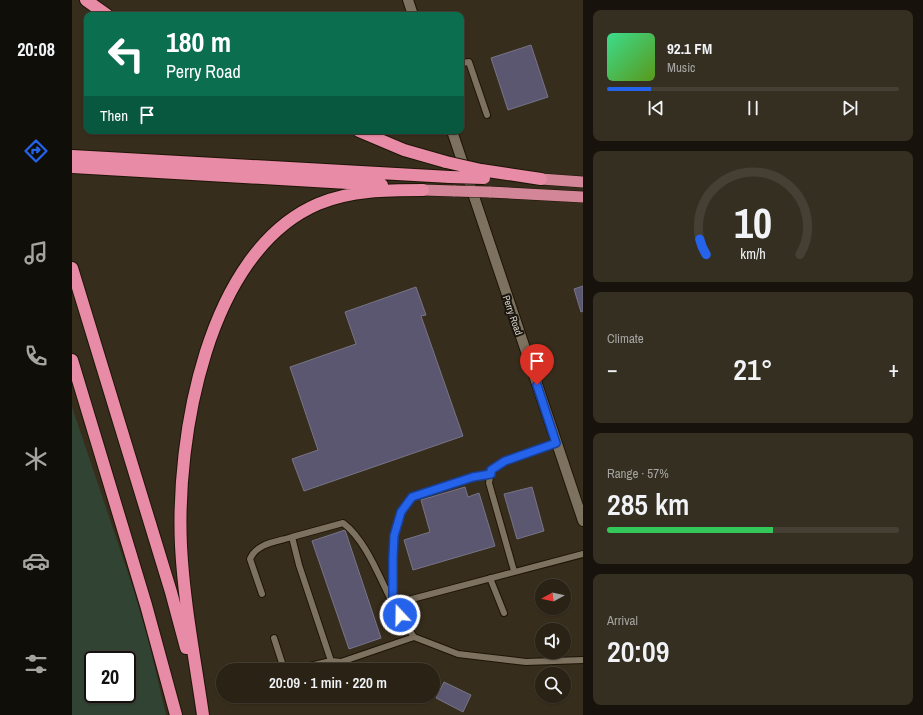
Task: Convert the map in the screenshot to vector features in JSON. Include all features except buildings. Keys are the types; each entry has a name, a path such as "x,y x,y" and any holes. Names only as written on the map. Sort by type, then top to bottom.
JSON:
{"highway":[{"path":"86,0 104,12"},
{"path":"366,134 416,154 483,174"},
{"path":"72,167 80,160 450,177 483,174 583,182"},
{"path":"80,160 423,190"},
{"path":"203,715 183,579 181,496 184,456 192,405 207,350 222,310 241,274 256,254 282,227 301,213 320,203 343,196 372,192 423,190 583,197"},
{"path":"72,268 170,592 190,661 203,715"},
{"path":"72,360 144,598 176,715"}],"street":[{"path":"408,0 412,12"},
{"name":"Perry Road","path":"453,134 583,521"}],"lane":[{"path":"464,63 469,62 487,115"},
{"path":"514,572 489,483 491,470 505,461 556,443"},
{"path":"393,604 394,536 401,512 412,497 473,477 491,474"},
{"path":"262,594 250,559 253,552 263,545 344,523 360,539 393,604 414,637 458,654 526,662 583,660"},
{"path":"292,538 298,565 331,661"},
{"path":"393,604 583,554"},
{"path":"490,578 504,613"},
{"path":"323,663 331,661 341,662 414,637"},
{"path":"274,638 282,663"}],"green space":[{"path":"72,407 133,588 149,643 166,715 72,715"}],"route":[{"path":"400,615 393,604 393,558 394,536 401,512 412,497 473,477 491,474 491,470 505,461 556,443 537,385"}]}
